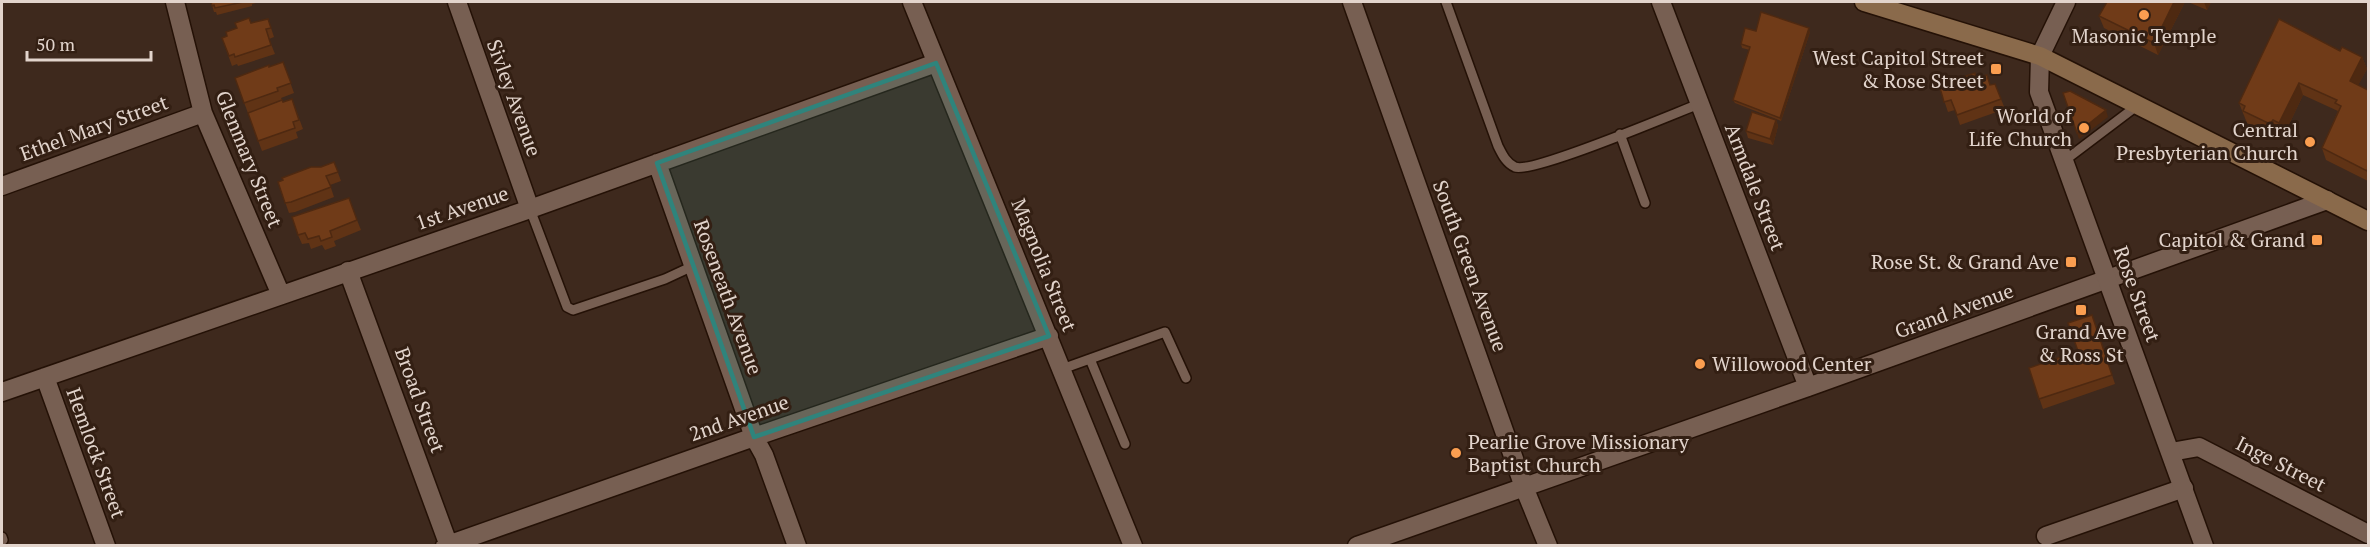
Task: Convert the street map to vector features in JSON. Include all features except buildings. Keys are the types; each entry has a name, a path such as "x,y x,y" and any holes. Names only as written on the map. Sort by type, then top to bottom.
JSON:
{"main road":[{"path":"1864,2 2040,56 2368,221"}],"street":[{"name":"Glenmary Street","path":"175,2 203,113 282,295"},
{"name":"Sivley Avenue","path":"456,2 530,209"},
{"name":"Magnolia Street","path":"912,2 1133,546"},
{"name":"South Green Avenue","path":"1352,2 1524,487 1548,546"},
{"name":"Armdale Street","path":"1661,2 1808,387"},
{"path":"2040,56 2066,2"},
{"name":"Rose Street","path":"2040,56 2039,92 2204,546"},
{"name":"1st Avenue","path":"2,392 530,209 936,63"},
{"name":"Ethel Mary Street","path":"2,186 203,113"},
{"name":"Roseneath Avenue","path":"657,163 754,436 764,456 797,546"},
{"name":"Grand Avenue","path":"1357,546 2327,200"},
{"name":"Broad Street","path":"348,271 448,545"},
{"name":"2nd Avenue","path":"448,545 754,436 1049,336"},
{"name":"Hemlock Street","path":"45,377 106,546"},
{"name":"Inge Street","path":"2171,452 2199,447 2368,534"},
{"path":"2046,536 2184,488"}],"lane":[{"path":"1446,2 1498,146 1506,160 1516,168 1530,168 1699,104"},
{"path":"2064,161 2138,105"},
{"path":"1620,134 1645,203"},
{"path":"530,209 567,307 573,310 665,279 693,266"},
{"path":"1062,369 1165,332 1186,378"},
{"path":"1090,358 1125,444"}],"highlighted area":[{"path":"936,63 1049,336 754,437 657,163"}],"place":[{"name":"Masonic Temple","path":"2144,15"},
{"name":"West Capitol Street & Rose Street","path":"1996,69"},
{"name":"World of Life Church","path":"2084,128"},
{"name":"Central Presbyterian Church","path":"2310,142"},
{"name":"Capitol & Grand","path":"2317,240"},
{"name":"Rose St. & Grand Ave","path":"2071,262"},
{"name":"Grand Ave & Ross St","path":"2081,310"},
{"name":"Willowood Center","path":"1700,364"},
{"name":"Pearlie Grove Missionary Baptist Church","path":"1456,453"}]}
